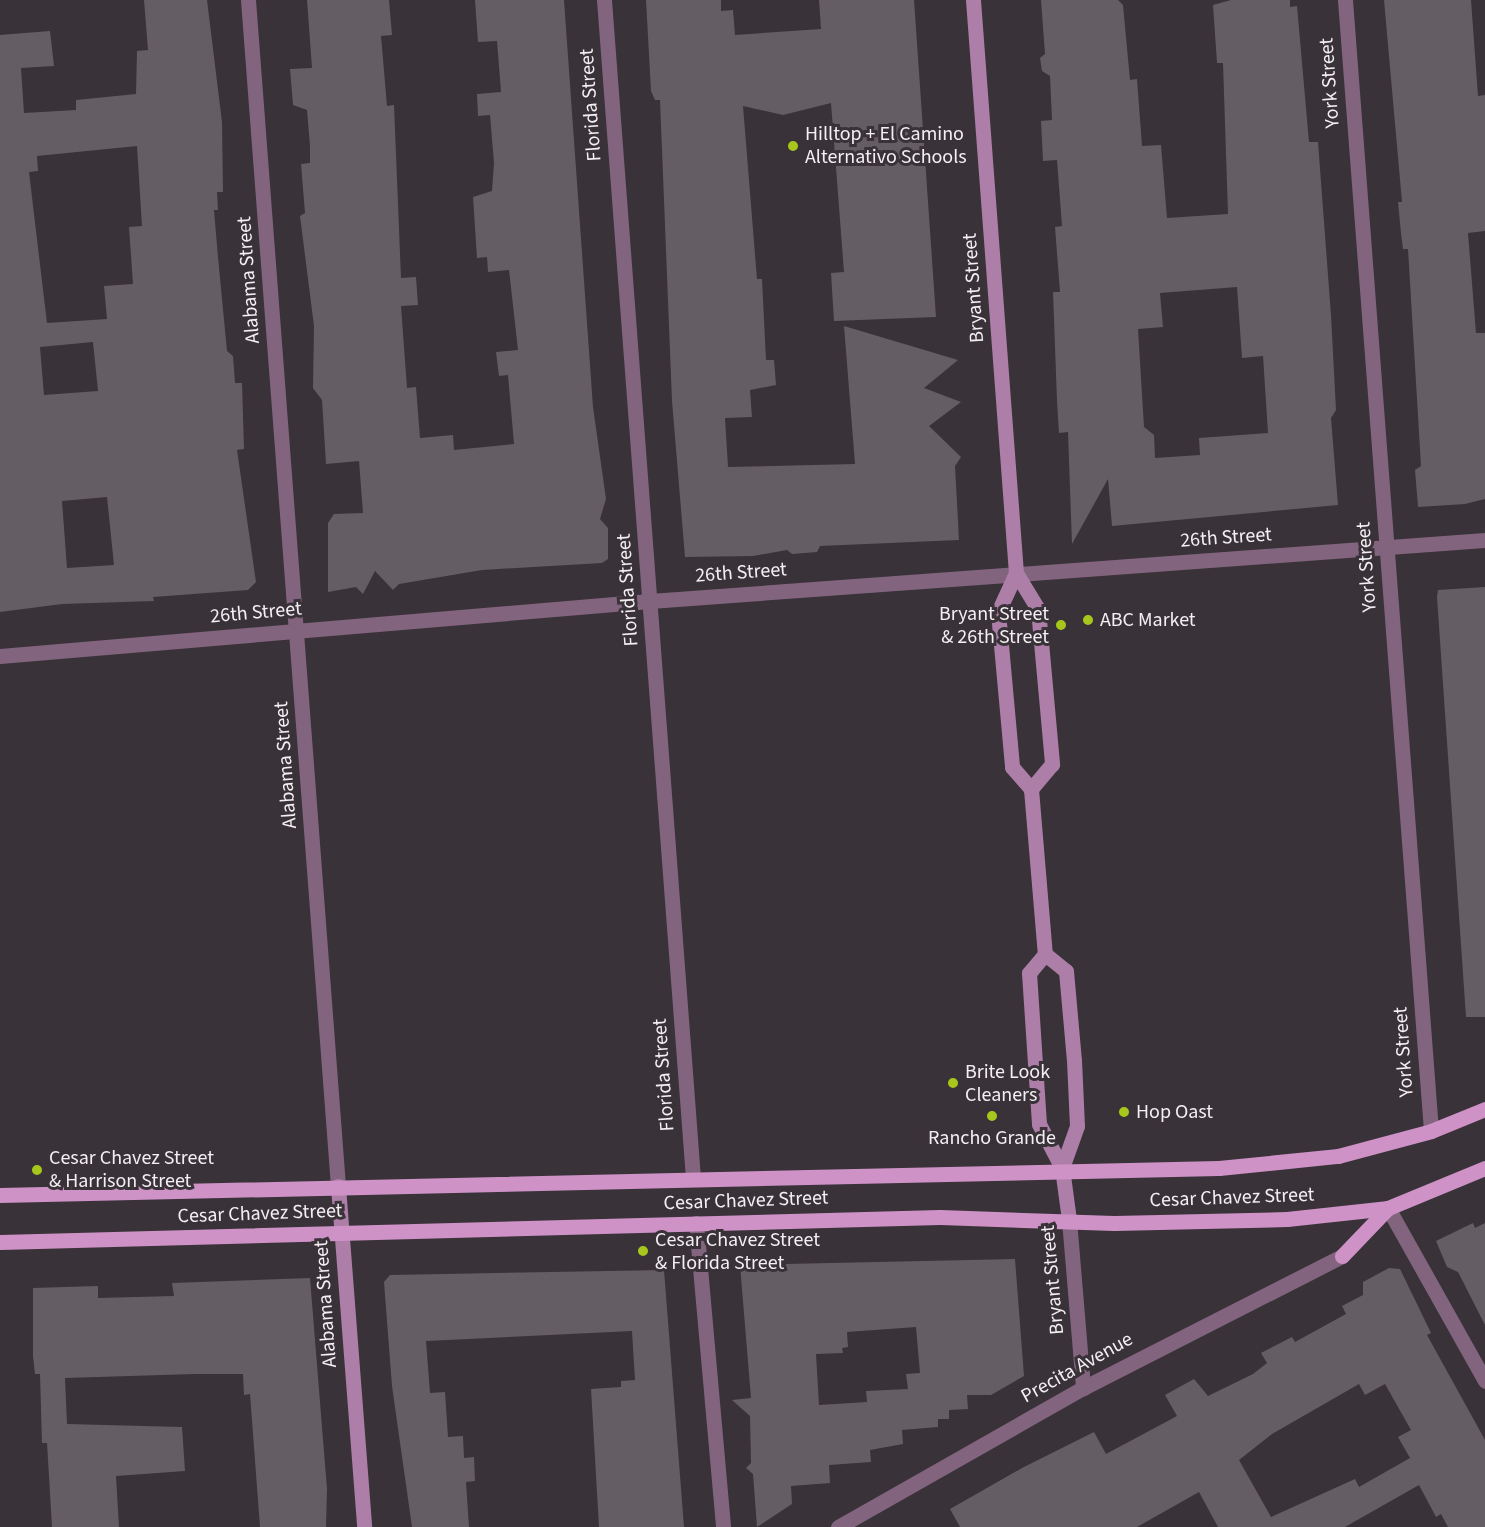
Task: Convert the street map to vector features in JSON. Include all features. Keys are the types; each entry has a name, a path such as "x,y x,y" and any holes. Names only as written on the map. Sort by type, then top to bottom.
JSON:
{"main road":[{"name":"Cesar Chavez Street","path":"0,1195 1286,1163 1338,1156 1431,1131 1485,1109"},
{"name":"Cesar Chavez Street","path":"0,1242 940,1217 1069,1220 1287,1219 1388,1208 1485,1168"},
{"path":"1342,1256 1388,1208"}],"street":[{"name":"Alabama Street","path":"248,0 364,1527"},
{"name":"Florida Street","path":"604,0 693,1177"},
{"name":"Bryant Street","path":"973,0 1016,573 1038,609 1052,764 1031,789 1012,767 998,612 1016,573"},
{"name":"York Street","path":"1345,0 1431,1131"},
{"name":"26th Street","path":"0,656 650,601 1485,540"},
{"path":"1031,789 1045,954"},
{"name":"Bryant Street","path":"1062,1168 1077,1126 1074,1060 1066,970 1045,954 1029,973 1039,1124 1062,1168 1069,1220 1083,1388"},
{"path":"1388,1208 1485,1381"},
{"path":"696,1223 723,1527"},
{"name":"Precita Avenue","path":"838,1527 1083,1388 1220,1315 1244,1309 1342,1256"}],"building":[{"path":"144,0 207,0 222,122 223,192 217,192 218,210 214,210 227,351 233,356 235,383 242,383 244,449 237,450 256,582 248,590 153,597 154,601 62,604 0,612 0,35 50,31 54,66 21,68 24,113 76,110 76,100 136,94 137,51 148,50","holes":["137,146 142,226 129,227 133,284 104,286 107,319 47,323 29,172 38,171 37,156","93,342 98,391 44,395 40,347","107,497 114,565 67,568 62,501"]},
{"path":"307,0 389,0 392,35 381,36 387,106 394,105 401,278 416,277 418,305 401,306 407,388 416,387 420,438 453,435 454,450 514,444 508,375 499,376 496,352 518,350 509,270 488,272 487,257 477,258 473,197 492,191 494,163 490,115 478,116 477,94 501,92 497,41 478,42 475,0 564,0 593,407 606,499 600,519 608,528 608,559 602,563 482,570 399,584 393,590 375,571 363,594 356,587 328,592 328,523 334,514 363,513 359,461 326,464 322,400 313,388 314,326 300,216 305,213 301,164 310,163 310,146 307,110 293,105 290,69 312,68"},
{"path":"646,0 721,0 721,11 733,10 735,35 821,29 819,0 914,0 936,317 834,321 831,273 844,272 831,103 783,115 743,106 757,279 762,279 766,360 774,360 776,385 750,390 752,417 725,418 728,467 855,464 844,326 958,360 924,388 961,402 929,426 961,457 955,466 959,540 820,546 817,552 792,554 787,550 753,556 685,557 672,401 660,100 655,100 651,91"},
{"path":"1041,0 1118,0 1123,5 1130,80 1137,79 1142,146 1161,145 1167,218 1228,214 1223,63 1217,63 1213,5 1231,0 1290,0 1290,7 1297,6 1309,142 1318,142 1331,315 1336,410 1331,418 1338,505 1112,526 1108,479 1072,544 1068,432 1059,433 1053,292 1060,292 1055,227 1062,226 1057,160 1043,161 1041,121 1052,120 1050,76 1042,71 1040,58 1045,54","holes":["1237,287 1242,358 1263,356 1268,433 1199,438 1200,455 1155,458 1154,435 1144,427 1138,329 1163,327 1160,293"]},
{"path":"1384,0 1471,0 1478,96 1485,95 1485,231 1468,233 1476,333 1485,333 1485,499 1465,504 1418,507 1415,470 1421,466 1408,249 1403,249 1398,202 1402,202"},
{"path":"1485,587 1485,1017 1466,1017 1437,597 1438,590"},
{"path":"1473,1223 1475,1228 1485,1223 1485,1325 1458,1272 1447,1267 1436,1241"},
{"path":"1015,1259 1024,1376 991,1395 967,1395 968,1409 949,1410 949,1419 938,1419 938,1427 902,1430 903,1444 870,1450 871,1462 829,1465 830,1483 791,1486 792,1504 757,1527 753,1474 746,1468 751,1463 750,1416 732,1400 751,1398 740,1265","holes":["916,1327 920,1373 906,1374 908,1389 866,1391 867,1402 819,1405 816,1354 843,1353 842,1348 848,1347 847,1332"]},
{"path":"1389,1268 1400,1269 1431,1333 1427,1335 1485,1440 1485,1527 1448,1527 1441,1514 1436,1517 1419,1485 1345,1527 1218,1527 1199,1492 1137,1527 960,1527 950,1509 1022,1468 1094,1432 1106,1454 1177,1416 1165,1395 1194,1379 1208,1396 1253,1374 1267,1363 1261,1353 1292,1337 1295,1342 1346,1314 1342,1306 1363,1295 1363,1282","holes":["1359,1384 1365,1395 1385,1384 1411,1430 1398,1437 1410,1458 1359,1487 1355,1479 1271,1517 1239,1460 1272,1434"]},
{"path":"664,1270 684,1527 599,1527 591,1389 621,1387 621,1381 635,1380 632,1331 426,1341 430,1393 445,1392 448,1437 463,1436 464,1458 474,1457 475,1481 466,1482 469,1527 412,1527 392,1386 384,1282 390,1275"},
{"path":"310,1278 327,1489 326,1527 260,1527 250,1394 244,1395 243,1374 195,1374 65,1378 67,1424 182,1427 185,1471 116,1476 119,1527 52,1527 47,1443 42,1443 40,1374 35,1374 33,1356 33,1288 98,1286 98,1298 174,1296 172,1283"}],"place":[{"name":"Hilltop + El Camino Alternativo Schools","path":"793,146"},
{"name":"ABC Market","path":"1088,620"},
{"name":"Bryant Street & 26th Street","path":"1061,625"},
{"name":"Brite Look Cleaners","path":"953,1083"},
{"name":"Hop Oast","path":"1124,1112"},
{"name":"Rancho Grande","path":"992,1116"},
{"name":"Cesar Chavez Street & Harrison Street","path":"37,1170"},
{"name":"Cesar Chavez Street & Florida Street","path":"643,1251"}]}
